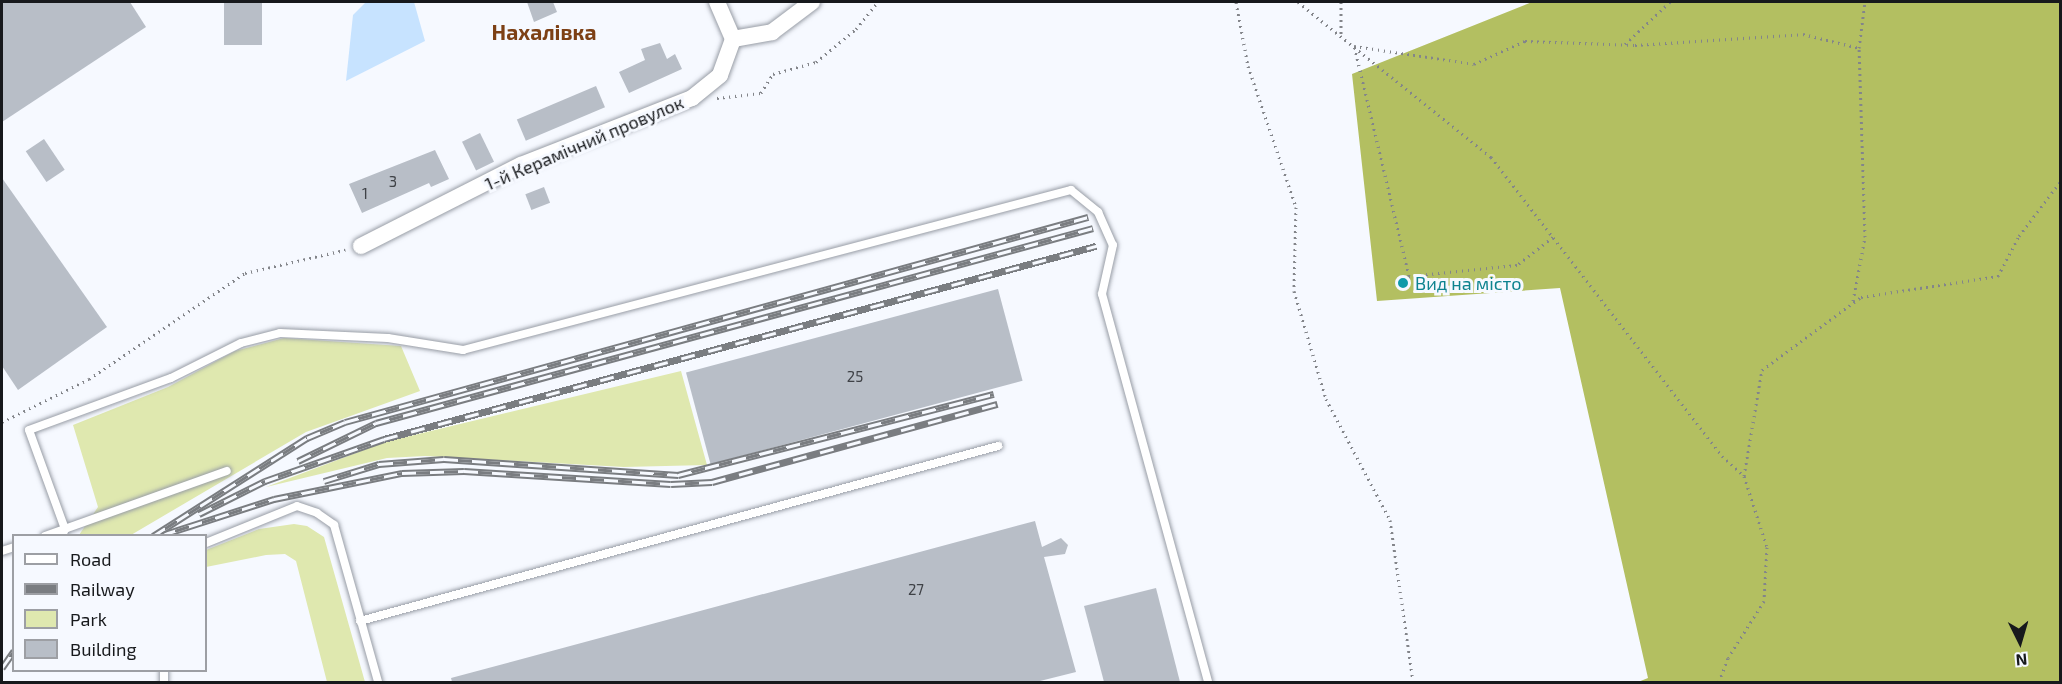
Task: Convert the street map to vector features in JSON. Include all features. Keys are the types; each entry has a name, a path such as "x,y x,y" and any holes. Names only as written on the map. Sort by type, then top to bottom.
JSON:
{"street":[{"path":"717,2 733,39 772,32 812,2"},
{"name":"1-й Керамічний провулок","path":"361,246 521,165 692,98 720,75 733,39"}],"lane":[{"path":"227,471 63,532 29,430 171,378 241,344 280,333 388,338 463,350 1071,190 1098,212 1113,245 1102,294 1208,682"},
{"path":"360,621 998,447"},
{"path":"207,543 297,506 317,513 334,525 378,682"}],"path":[{"path":"692,98 761,93 773,74 816,62 856,29 878,2"},
{"path":"1236,2 1248,66 1296,207 1294,291 1326,399 1390,520 1413,682"},
{"path":"1298,2 1491,157 1722,456 1744,476"},
{"path":"1341,2 1341,35"},
{"path":"1625,45 1670,2"},
{"path":"1853,303 1865,237 1859,48 1866,2"},
{"path":"1354,46 1474,64 1525,41 1625,45 1803,34 1859,48"},
{"path":"1354,46 1409,276 1516,265 1553,237"},
{"path":"1719,682 1728,658 1764,602 1767,547 1744,476 1762,370 1861,297 1998,276 2019,236 2061,182"},
{"path":"2,422 89,380 245,273 361,246"}],"green space":[{"path":"1532,2 2060,2 2060,682 1638,682 1648,678 1560,288 1377,301 1352,74"},
{"path":"284,338 401,346 420,391 306,432 133,534 80,534 98,507 73,425 168,387 235,351"},
{"path":"681,371 707,465 624,467 425,456 387,458 266,487 385,442"},
{"path":"294,524 307,526 324,537 365,682 327,682 296,561 285,554 266,555 207,567 207,550 259,529"}],"water":[{"path":"366,2 414,2 425,41 346,81 353,15"}],"building":[{"path":"2,2 130,2 146,27 2,122"},
{"path":"224,2 262,2 262,45 224,45"},
{"path":"527,2 553,2 557,12 534,22"},
{"path":"660,43 667,59 675,54 682,69 629,93 619,72 645,60 641,49"},
{"path":"596,86 605,107 526,141 517,120"},
{"path":"480,133 494,162 476,171 462,142"},
{"path":"44,139 65,170 46,182 26,151"},
{"path":"435,150 449,179 431,187 429,183 362,213 349,184"},
{"path":"2,178 107,327 18,390 2,366"},
{"path":"544,187 550,203 531,210 525,194"},
{"path":"998,289 1023,381 711,464 686,373"},
{"path":"1035,521 1042,547 1061,538 1068,545 1065,554 1044,557 1076,672 1036,682 452,682 451,678"},
{"path":"1156,588 1180,682 1104,682 1084,606"}],"railway":[{"path":"156,534 307,438 345,422 1088,217"},
{"path":"298,461 376,423 1093,228"},
{"path":"199,514 265,481 384,439 1096,246"},
{"path":"324,481 379,464 444,459 678,475 994,394"},
{"path":"165,534 274,499 402,473 464,471 671,484 712,482 998,404"},
{"path":"2,668 12,654"}],"place":[{"name":"Вид на місто","path":"1403,283"}],"district":[{"name":"Нахалівка","path":"544,32"}]}
